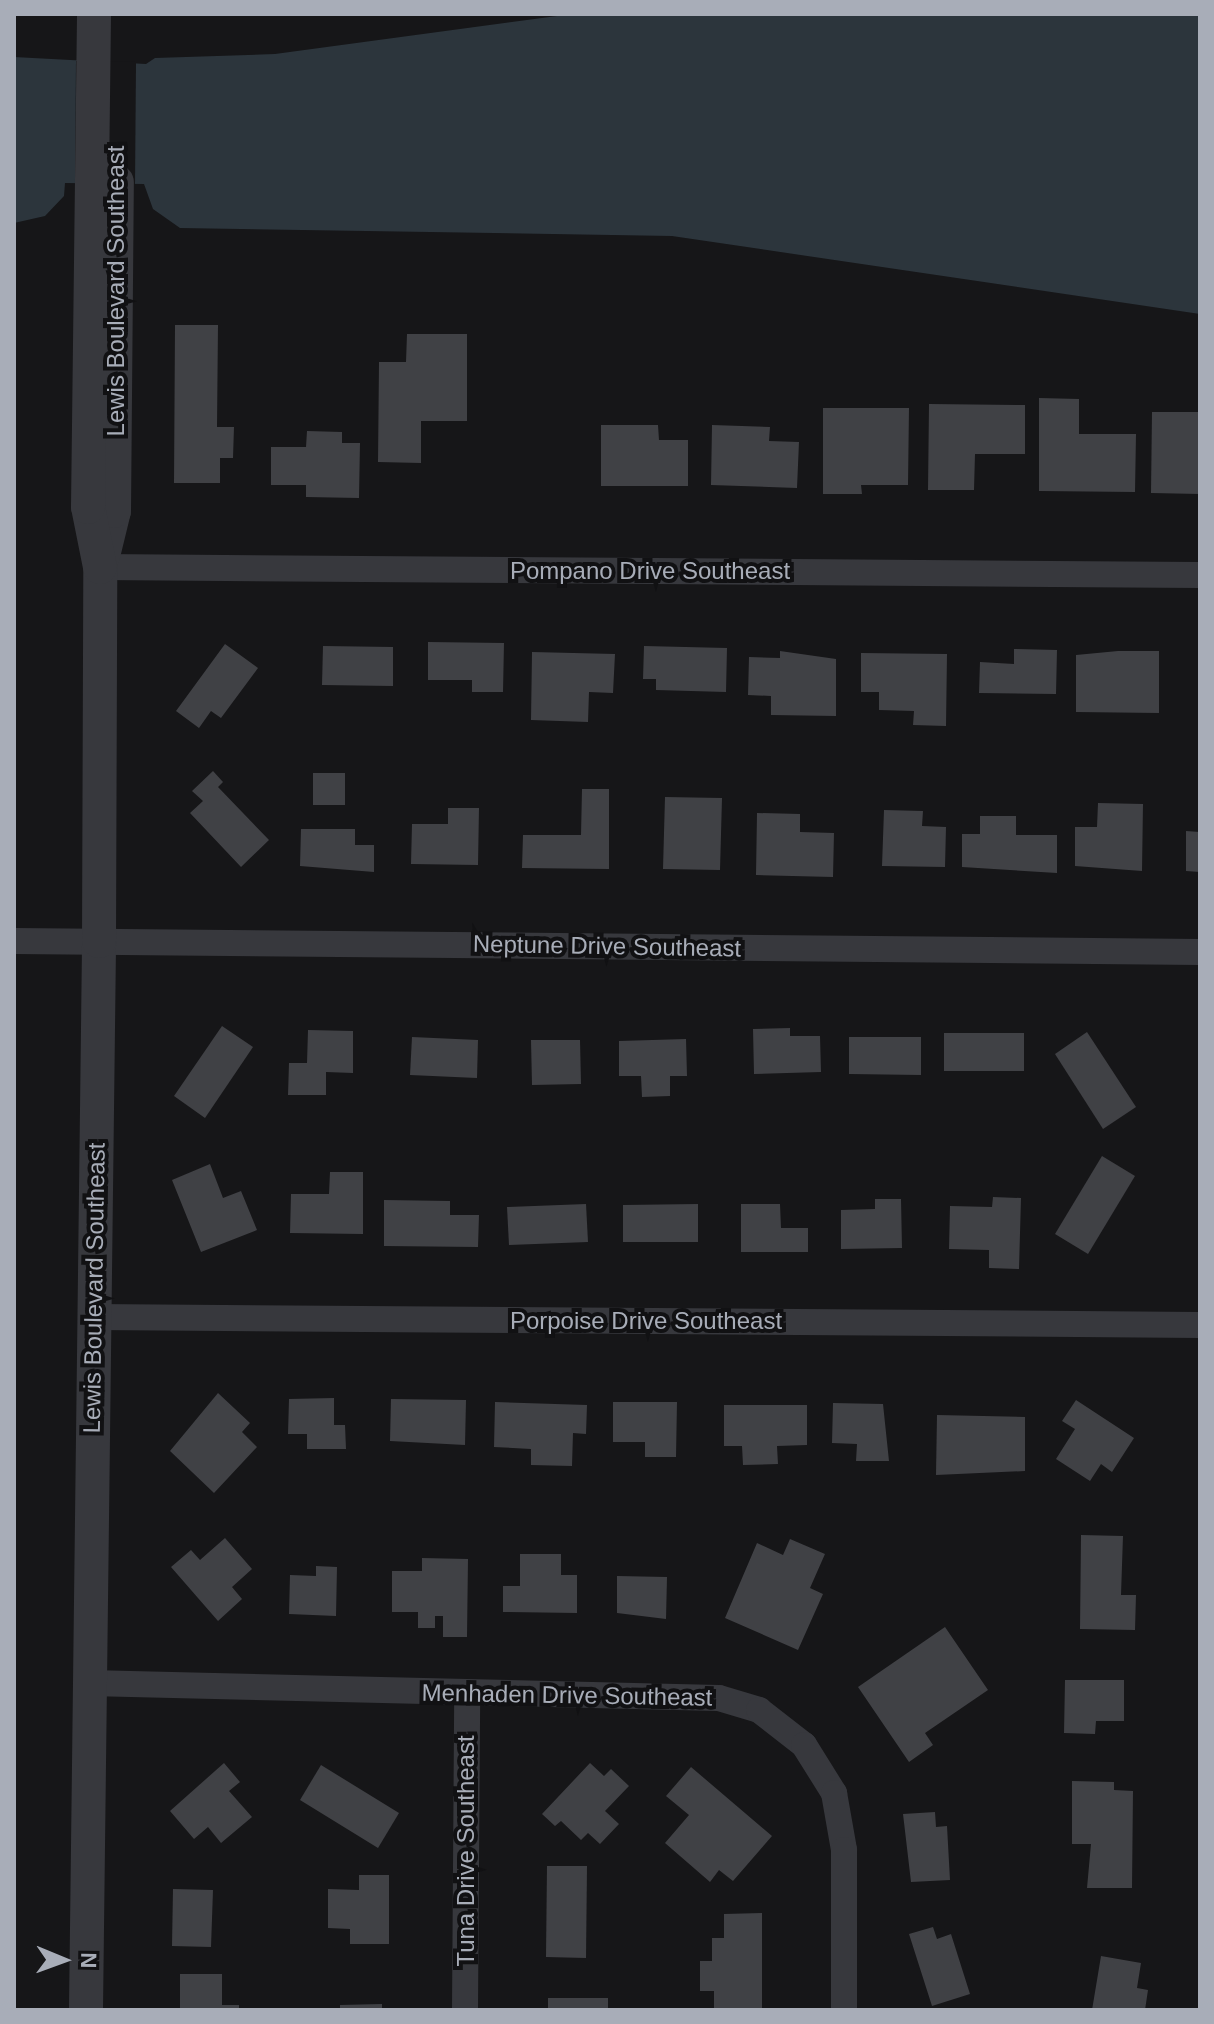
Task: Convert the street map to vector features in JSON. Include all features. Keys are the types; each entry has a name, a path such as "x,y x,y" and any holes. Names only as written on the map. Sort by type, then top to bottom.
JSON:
{"street":[{"name":"Lewis Boulevard Southeast","path":"94,14 106,62"},
{"name":"Lewis Boulevard Southeast","path":"86,2010 99,941 100,567 114,511 105,185 106,62 118,14"},
{"name":"Pompano Drive Southeast","path":"100,567 1200,575"},
{"name":"Neptune Drive Southeast","path":"14,941 1200,952"},
{"name":"Porpoise Drive Southeast","path":"93,1317 1200,1325"},
{"name":"Menhaden Drive Southeast","path":"89,1683 719,1698 759,1710 804,1745 834,1793 844,1850 844,2010"},
{"name":"Tuna Drive Southeast","path":"465,2010 467,1693"}],"shaded area":[{"path":"572,14 1200,14 1200,314 672,236 180,228 153,209 144,184 65,183 64,196 45,216 14,223 14,57 146,64 155,58 275,54"}],"pier":[{"path":"76,61 136,62 135,185 75,184"}],"building":[{"path":"175,325 218,325 217,427 234,427 233,458 220,458 220,483 174,483"},
{"path":"407,334 467,334 467,421 421,421 421,463 378,462 379,362 406,362"},
{"path":"1039,398 1079,399 1079,434 1136,434 1135,492 1039,491"},
{"path":"929,404 1025,405 1025,454 975,454 974,490 928,490"},
{"path":"823,408 909,408 908,485 861,485 862,494 823,494"},
{"path":"1152,412 1200,412 1200,494 1151,493"},
{"path":"601,425 658,425 659,440 688,440 688,486 601,486"},
{"path":"712,425 770,427 769,441 799,442 797,488 711,485"},
{"path":"307,431 342,432 342,443 360,443 359,498 306,497 306,485 271,485 271,447 306,447"},
{"path":"428,642 504,643 503,692 472,692 472,680 428,680"},
{"path":"225,644 258,668 221,718 211,711 199,728 176,711"},
{"path":"323,646 393,647 393,686 322,685"},
{"path":"644,646 727,648 726,692 656,690 656,679 643,679"},
{"path":"1014,649 1057,650 1056,694 979,693 980,662 1014,664"},
{"path":"780,651 836,659 836,716 771,715 771,696 748,695 749,657 780,658"},
{"path":"1159,651 1159,713 1076,712 1076,655"},
{"path":"532,652 615,654 613,693 589,692 588,722 531,720"},
{"path":"861,653 947,654 946,726 913,725 914,711 879,710 879,692 861,692"},
{"path":"213,771 223,782 218,787 269,840 241,867 190,813 203,801 192,791"},
{"path":"313,773 345,773 345,805 313,805"},
{"path":"582,789 609,789 609,869 522,868 523,835 581,835"},
{"path":"665,797 722,798 720,870 663,869"},
{"path":"1098,803 1143,804 1142,871 1075,866 1075,827 1097,827"},
{"path":"448,808 479,808 478,865 411,864 412,824 448,824"},
{"path":"884,810 923,811 922,826 946,827 945,867 882,866"},
{"path":"757,813 800,814 800,832 834,833 833,877 756,875"},
{"path":"980,816 1016,816 1016,835 1057,835 1057,873 962,867 962,834 980,834"},
{"path":"301,829 355,829 355,845 374,845 374,872 300,866"},
{"path":"1186,831 1200,832 1200,872 1186,871"},
{"path":"222,1026 253,1047 205,1118 174,1096"},
{"path":"790,1028 790,1036 820,1036 821,1072 754,1074 753,1029"},
{"path":"308,1030 353,1031 353,1073 326,1072 326,1095 288,1095 289,1063 307,1063"},
{"path":"1087,1032 1136,1107 1103,1129 1055,1054"},
{"path":"944,1033 1024,1033 1024,1071 944,1071"},
{"path":"412,1037 478,1040 477,1078 410,1075"},
{"path":"849,1037 921,1037 921,1075 849,1074"},
{"path":"686,1039 687,1076 670,1076 670,1096 642,1097 641,1076 619,1076 619,1041"},
{"path":"531,1040 580,1040 581,1084 532,1085"},
{"path":"1102,1156 1135,1176 1088,1254 1055,1234"},
{"path":"210,1164 223,1198 241,1191 257,1230 201,1252 172,1180"},
{"path":"330,1172 363,1172 363,1234 290,1233 291,1194 329,1194"},
{"path":"993,1197 1021,1198 1019,1269 989,1268 989,1250 949,1249 950,1206 992,1207"},
{"path":"875,1199 901,1199 902,1248 841,1249 841,1210 875,1209"},
{"path":"384,1200 450,1201 450,1215 479,1215 478,1247 384,1246"},
{"path":"586,1204 588,1242 509,1245 507,1207"},
{"path":"698,1204 698,1242 623,1242 623,1205"},
{"path":"741,1204 780,1204 781,1228 808,1228 808,1252 741,1252"},
{"path":"218,1393 250,1423 242,1432 257,1447 214,1493 170,1451"},
{"path":"334,1398 334,1425 345,1425 346,1449 307,1449 307,1434 288,1434 289,1399"},
{"path":"391,1399 466,1400 465,1445 390,1441"},
{"path":"1076,1400 1134,1438 1112,1472 1101,1464 1090,1481 1056,1459 1075,1429 1062,1421"},
{"path":"495,1402 587,1405 586,1434 573,1433 572,1466 531,1465 531,1449 494,1447"},
{"path":"613,1402 677,1402 676,1457 645,1457 645,1442 613,1442"},
{"path":"833,1403 883,1404 889,1461 856,1461 857,1444 832,1443"},
{"path":"724,1405 807,1405 807,1445 777,1446 778,1464 743,1465 742,1446 724,1446"},
{"path":"937,1415 1025,1417 1025,1471 936,1475"},
{"path":"1081,1535 1123,1536 1121,1595 1136,1595 1135,1630 1080,1629"},
{"path":"225,1538 252,1569 232,1587 242,1599 218,1621 171,1567 191,1550 200,1560"},
{"path":"790,1539 825,1554 810,1588 823,1594 798,1650 725,1618 757,1543 783,1555"},
{"path":"520,1554 561,1554 561,1575 577,1575 577,1613 503,1612 503,1586 520,1586"},
{"path":"422,1558 468,1559 467,1637 443,1637 443,1616 435,1616 435,1628 418,1628 418,1612 392,1612 392,1571 422,1571"},
{"path":"316,1566 337,1567 336,1616 289,1614 290,1575 316,1576"},
{"path":"617,1576 667,1577 666,1619 617,1613"},
{"path":"945,1627 988,1690 925,1733 933,1745 909,1762 858,1687"},
{"path":"1065,1680 1124,1680 1124,1721 1096,1721 1095,1734 1064,1733"},
{"path":"224,1763 240,1782 229,1791 252,1817 221,1843 208,1827 194,1839 170,1811"},
{"path":"590,1763 604,1776 611,1769 629,1786 605,1811 619,1824 600,1844 588,1833 581,1840 561,1821 555,1826 542,1814"},
{"path":"321,1765 399,1813 378,1848 300,1800"},
{"path":"691,1767 772,1836 733,1881 719,1870 710,1882 665,1843 689,1815 666,1796"},
{"path":"1072,1781 1114,1782 1114,1790 1133,1791 1132,1888 1087,1888 1091,1844 1072,1844"},
{"path":"935,1812 936,1827 947,1826 950,1880 911,1882 903,1814"},
{"path":"547,1866 587,1866 586,1958 546,1957"},
{"path":"359,1875 389,1875 389,1944 350,1944 350,1929 328,1928 328,1889 359,1890"},
{"path":"173,1889 213,1890 211,1947 172,1946"},
{"path":"762,1913 762,2008 714,2008 714,1991 700,1991 700,1961 712,1961 712,1938 724,1938 724,1914"},
{"path":"933,1927 937,1939 951,1934 970,1994 932,2006 909,1934"},
{"path":"1101,1956 1141,1963 1137,1988 1148,1990 1145,2010 1092,2010"},
{"path":"180,1974 222,1974 222,2005 239,2005 239,2010 180,2010"},
{"path":"548,1998 608,1998 608,2010 548,2010"},
{"path":"382,2004 382,2010 340,2010 340,2005"}]}
